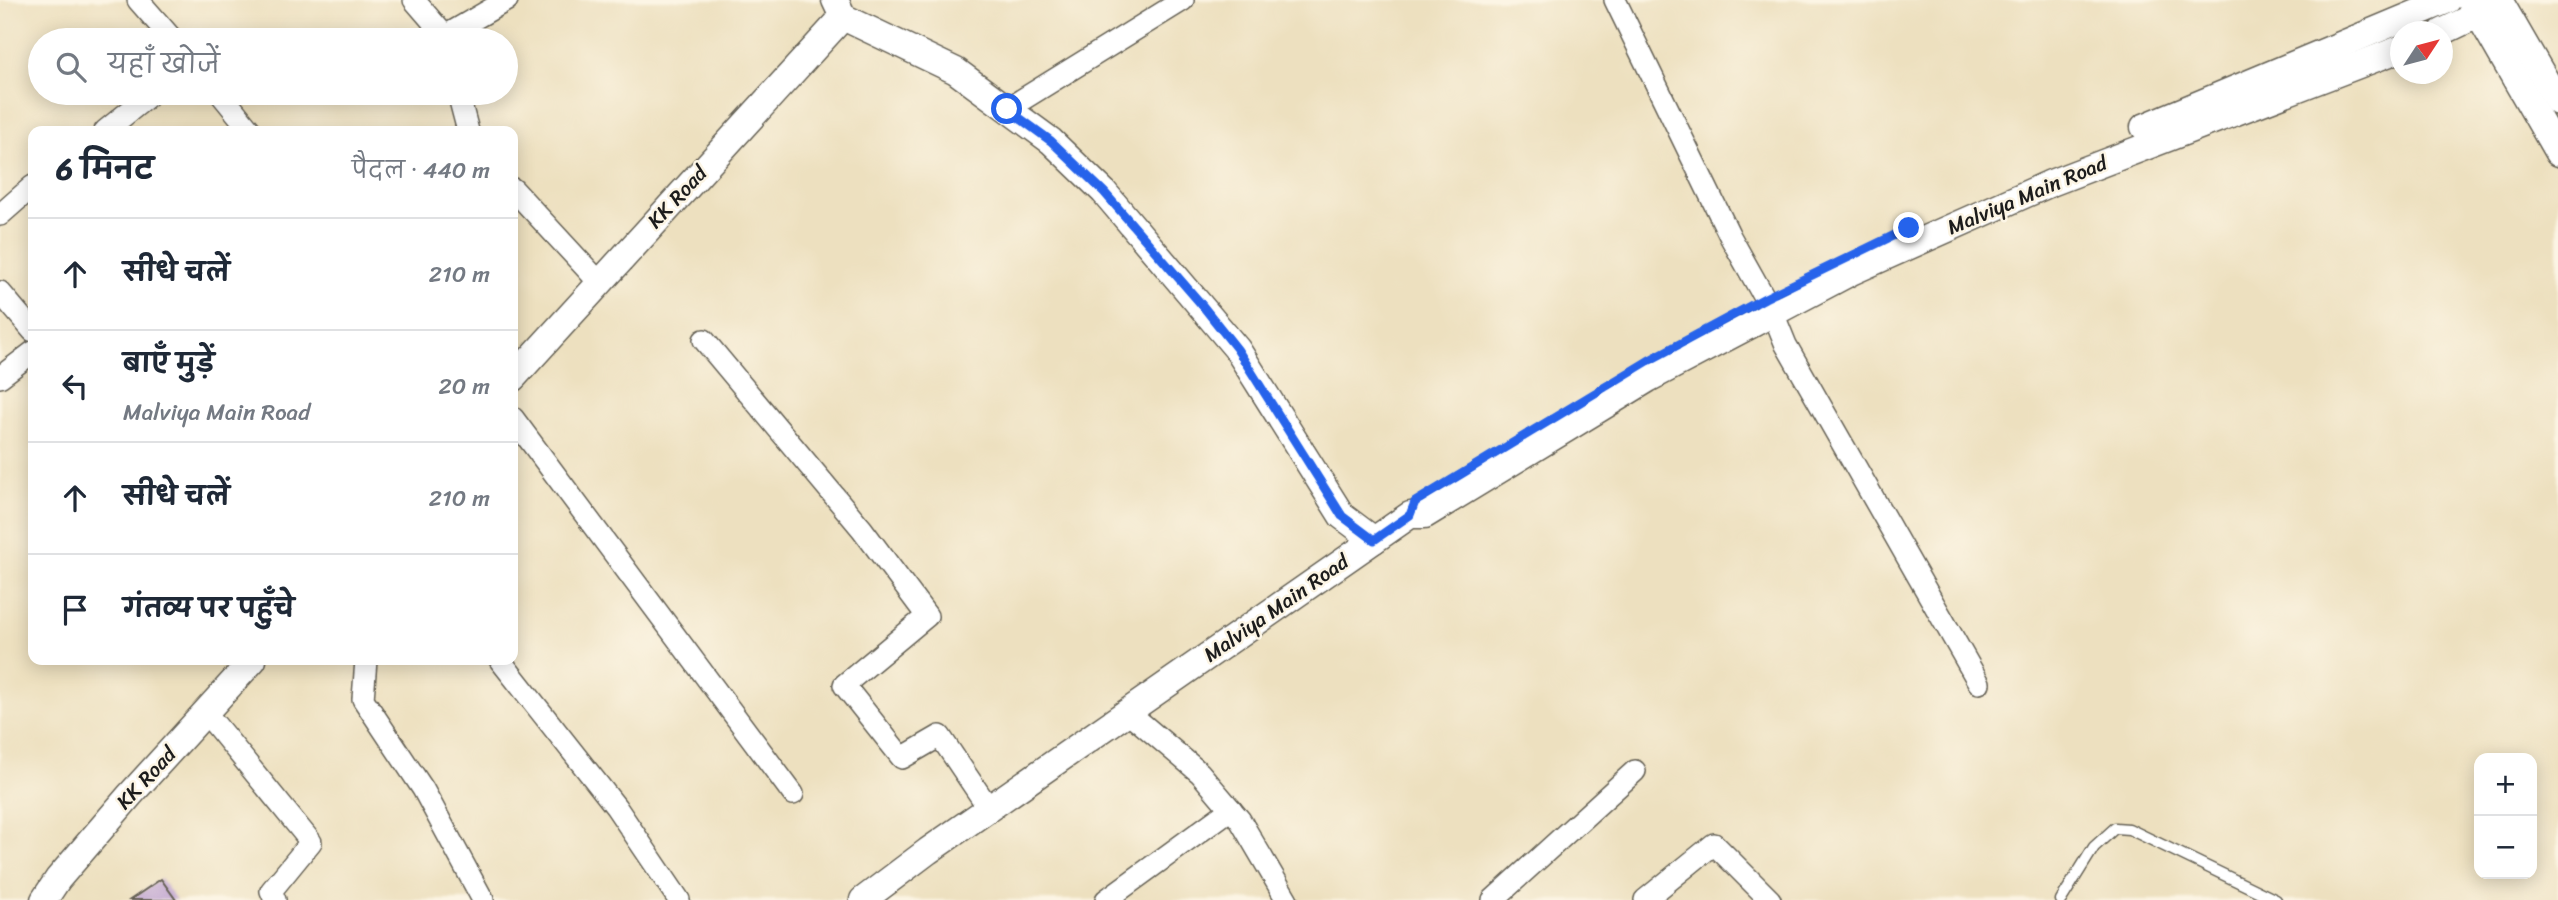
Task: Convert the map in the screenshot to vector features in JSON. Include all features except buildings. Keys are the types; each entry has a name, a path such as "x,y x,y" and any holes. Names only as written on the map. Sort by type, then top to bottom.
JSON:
{"street":[{"path":"138,0 162,28"},
{"path":"414,0 437,28"},
{"path":"461,28 507,0"},
{"path":"1007,109 1184,0"},
{"path":"1615,0 1731,238 1769,305 1786,345 1979,683"},
{"path":"2048,176 2448,0"},
{"path":"2453,26 2491,4"},
{"path":"2491,4 2558,102"},
{"path":"2491,4 2558,153"},
{"path":"839,9 956,71 1051,141 1104,192 1237,349 1342,516 1374,540"},
{"name":"KK Road","path":"518,372 839,9"},
{"name":"Malviya Main Road","path":"863,900 1410,515 1415,502 1524,445 1648,361 1769,305 1909,228 2390,53"},
{"path":"110,126 137,105"},
{"path":"230,105 247,126"},
{"path":"461,105 467,126"},
{"path":"0,215 28,190"},
{"path":"518,194 599,282"},
{"path":"0,292 28,325"},
{"path":"704,340 862,529 927,616 844,685 902,758 940,736 990,810"},
{"path":"0,377 28,356"},
{"path":"518,425 746,726 793,794"},
{"name":"KK Road","path":"44,900 58,878 249,665"},
{"path":"366,665 363,699 423,789 483,900"},
{"path":"504,665 616,807 679,900"},
{"path":"1128,712 1200,773 1231,809 1281,898"},
{"path":"206,713 311,842 271,891 275,900"},
{"path":"1493,900 1635,771"},
{"path":"1106,900 1231,809"},
{"path":"1645,900 1714,845 1770,900"}],"lane":[{"path":"2061,900 2094,848 2115,828 2129,829 2271,899"}],"route":[{"path":"1007,109 1051,141 1104,192 1202,305 1237,349 1342,516 1374,540 1410,515 1415,502 1648,361 1765,298 1909,228"}]}
